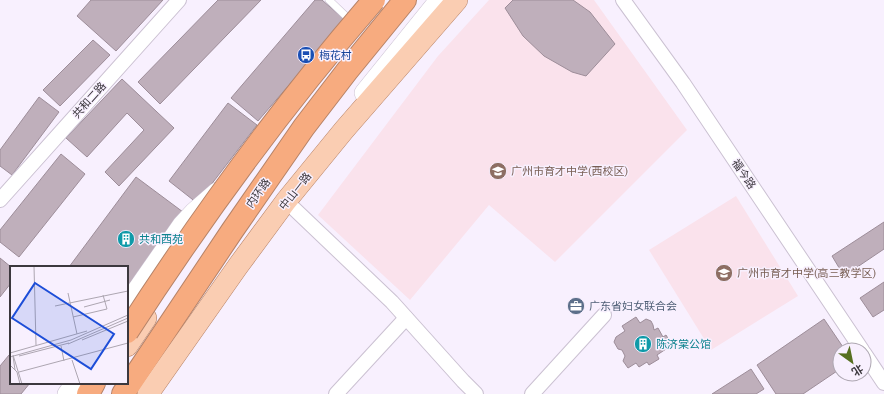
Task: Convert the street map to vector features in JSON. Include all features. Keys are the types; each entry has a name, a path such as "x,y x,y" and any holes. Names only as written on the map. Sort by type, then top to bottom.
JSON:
{"highway":[{"path":"128,331 197,228 283,111 374,0"},
{"name":"内环路","path":"122,394 304,127 404,0"}],"main road":[{"path":"128,345 246,173 291,114 383,0"},
{"path":"318,162 346,117 439,0"},
{"name":"中山一路","path":"148,394 286,201 422,39 457,0"},
{"path":"128,303 168,243 190,216 218,191 246,173"},
{"path":"67,394 90,388"}],"street":[{"name":"共和二路","path":"0,200 179,0"},
{"name":"福今路","path":"623,0 683,83 857,342"},
{"path":"286,201 392,302 476,394"},
{"path":"532,394 604,315"},
{"path":"336,394 406,318"},
{"path":"872,365 884,383"}],"lane":[{"path":"329,0 359,29"}],"shaded area":[{"name":"广州市育才中学(西校区)","path":"489,0 594,0 687,130 555,262 489,205 410,300 318,215 438,56"},
{"name":"广州市育才中学(高三教学区)","path":"736,196 798,296 711,350 649,250"}],"building":[{"path":"91,0 163,0 116,51 77,16"},
{"path":"218,0 261,0 160,104 138,82"},
{"path":"315,0 322,0 345,20 258,121 231,98"},
{"path":"513,0 573,0 590,12 615,44 586,76 572,72 544,56 523,36 505,8"},
{"path":"93,40 110,55 60,106 43,90"},
{"path":"122,79 174,128 119,186 105,172 144,130 127,113 87,157 66,138"},
{"path":"39,97 59,112 12,175 0,166 0,150"},
{"path":"228,103 257,125 197,203 169,181"},
{"path":"61,154 85,174 19,257 0,242 0,230"},
{"name":"共和西苑","path":"136,177 183,212 128,286 128,266 70,266"},
{"path":"884,222 884,249 844,276 832,256"},
{"path":"0,258 10,266 10,284 0,297"},
{"path":"884,282 884,310 873,317 860,298"},
{"name":"陈济棠公馆","path":"636,317 640,323 646,319 651,321 654,330 658,328 663,337 666,335 672,345 657,355 659,359 649,365 647,362 639,367 636,363 628,368 623,361 625,356 622,350 618,349 614,342 616,337 625,331 622,326"},
{"path":"824,319 840,342 832,342 832,374 803,394 776,394 757,365"},
{"path":"10,356 10,384 29,384 21,394 0,394 0,366"},
{"path":"751,369 764,389 756,394 712,394"}],"place":[{"name":"梅花村","path":"306,55"},
{"name":"广州市育才中学(西校区)","path":"498,171"},
{"name":"共和西苑","path":"126,239"},
{"name":"广州市育才中学(高三教学区)","path":"724,273"},
{"name":"广东省妇女联合会","path":"576,306"},
{"name":"陈济棠公馆","path":"643,344"}]}
